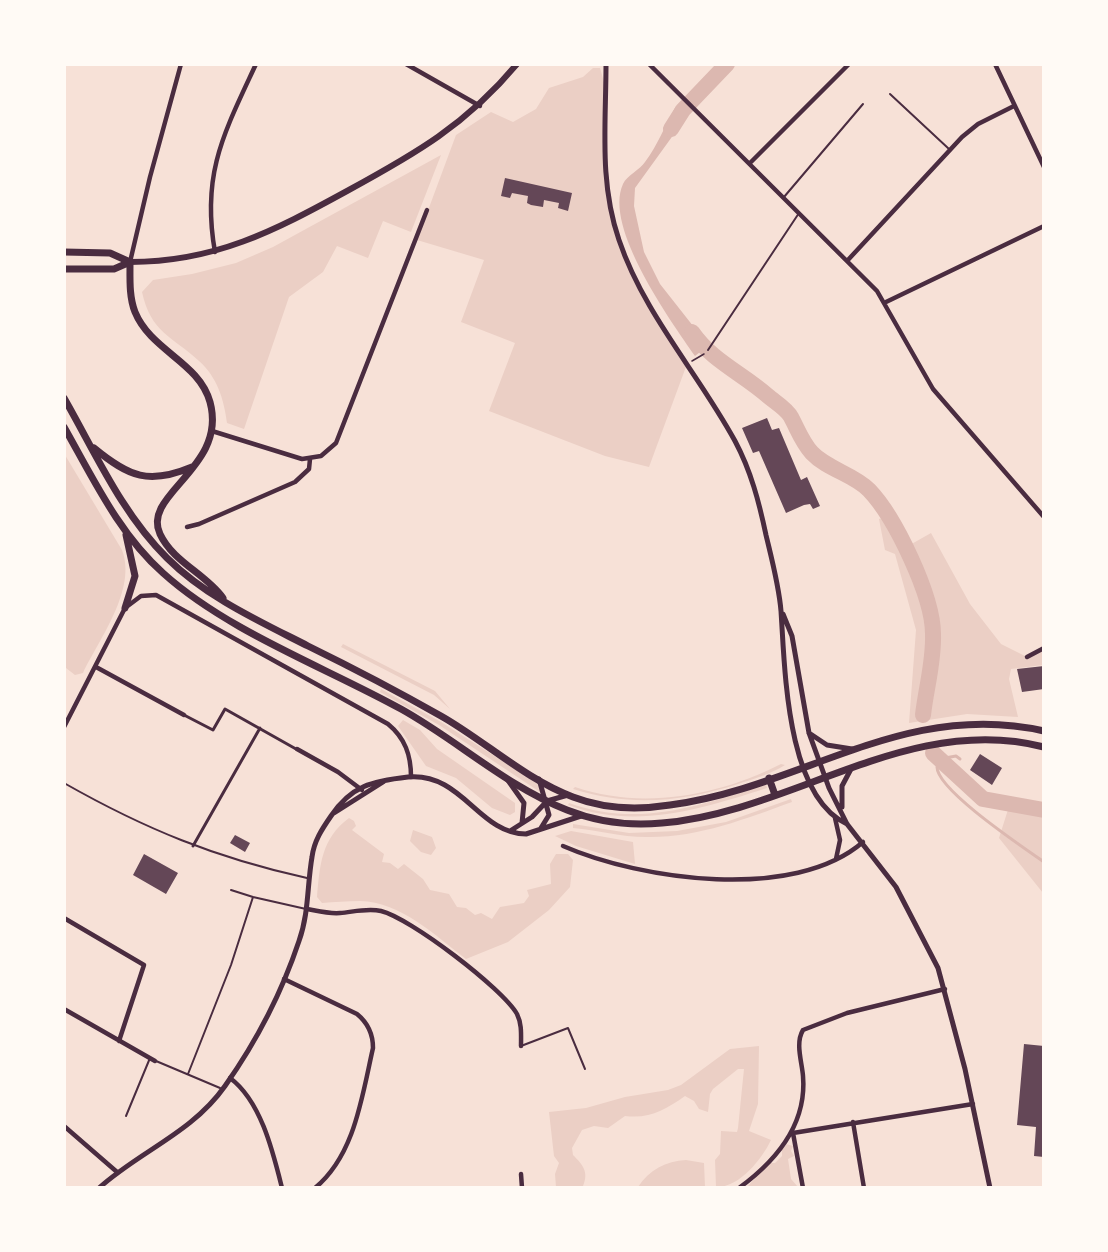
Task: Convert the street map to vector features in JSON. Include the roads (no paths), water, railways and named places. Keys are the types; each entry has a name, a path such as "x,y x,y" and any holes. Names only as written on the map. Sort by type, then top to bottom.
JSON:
{"main road":[{"path":"64,269 114,269 130,262 170,261 215,252 272,232 392,167 444,135 480,106 517,64"},
{"path":"64,252 110,253 130,262"},
{"path":"130,262 131,297 138,318 156,344 193,373 202,384 210,402 212,431 207,448 195,466 162,503 157,525 170,549 215,587 226,603"},
{"path":"64,398 121,499 158,548 185,574 226,603 405,696 568,795 609,806 651,807 706,798 916,730 960,723 999,723 1044,731"},
{"path":"65,428 123,527 154,565 193,597 236,623 409,714 506,778 548,801 582,815 608,822 662,823 710,816 924,746 961,739 1007,740 1044,747"},
{"path":"90,445 117,467 133,475 161,477 195,466"},
{"path":"123,527 133,557 135,576 125,608"},
{"path":"769,778 775,795"}],"street":[{"path":"130,262 150,177 181,64"},
{"path":"215,252 209,212 212,179 219,152 256,64"},
{"path":"406,64 480,106"},
{"path":"606,64 604,168 619,240 642,292 727,428 752,478 767,536 781,610 782,640 796,739 803,767 835,818 840,840 836,860"},
{"path":"649,64 784,197 886,302 933,389 1044,517"},
{"path":"750,163 849,64"},
{"path":"995,64 1044,167"},
{"path":"847,261 949,149 973,127 1014,106"},
{"path":"1038,156 1044,153"},
{"path":"212,431 310,459 321,456 336,442 426,210"},
{"path":"886,302 1044,226"},
{"path":"187,527 199,524 295,482 309,469 310,459"},
{"path":"64,727 125,608 141,596 156,596 379,718 402,739 409,755 411,777"},
{"path":"781,610 792,636 809,733 824,778 847,824 887,874 935,960 945,990 973,1104 990,1188"},
{"path":"1027,657 1044,648"},
{"path":"96,667 213,730 225,709 297,749 362,790"},
{"path":"193,846 260,728"},
{"path":"796,739 806,737 809,733"},
{"path":"809,733 827,745 855,750"},
{"path":"842,812 840,793 850,769"},
{"path":"99,1188 117,1172 185,1128 223,1089 259,1030 284,979 300,939 308,909 315,845 332,814 362,790 383,782 411,777 436,781 450,787 496,824 510,831 526,834 582,815"},
{"path":"506,778 524,803 522,823"},
{"path":"539,779 548,801 549,815 541,828"},
{"path":"510,831 532,817 548,801 568,795"},
{"path":"835,818 847,824"},
{"path":"563,846 640,870 707,879 780,875 806,870 836,860 863,842"},
{"path":"308,909 338,913 363,910 381,911 398,918 457,958 496,990 518,1016 521,1046"},
{"path":"64,918 144,965 119,1041"},
{"path":"284,979 357,1014 364,1020 373,1038 357,1118 337,1166 315,1188"},
{"path":"803,1188 793,1133 803,1094 800,1040 803,1030 847,1013 945,990"},
{"path":"64,1009 152,1059"},
{"path":"230,1078 252,1105 274,1158 282,1188"},
{"path":"739,1188 756,1176 793,1133 973,1104"},
{"path":"853,1122 864,1188"},
{"path":"64,1126 117,1172"},
{"path":"521,1174 522,1188"}],"lane":[{"path":"890,94 949,149"},
{"path":"784,197 863,104"},
{"path":"708,350 799,213"},
{"path":"64,783 124,817 193,846 310,878"},
{"path":"231,890 308,909"},
{"path":"188,1074 231,964 253,897"},
{"path":"521,1046 568,1028 585,1069"},
{"path":"126,1116 152,1059 223,1089"}],"waterway":[{"path":"671,129 683,110 727,64"},
{"path":"692,332 718,359 784,408 803,440 818,459 869,490 901,537 927,599 933,634 923,715"},
{"path":"933,753 983,799 1044,810"},
{"path":"945,758 956,756 960,759"},
{"path":"937,767 941,777 965,803 1044,862"}]}
